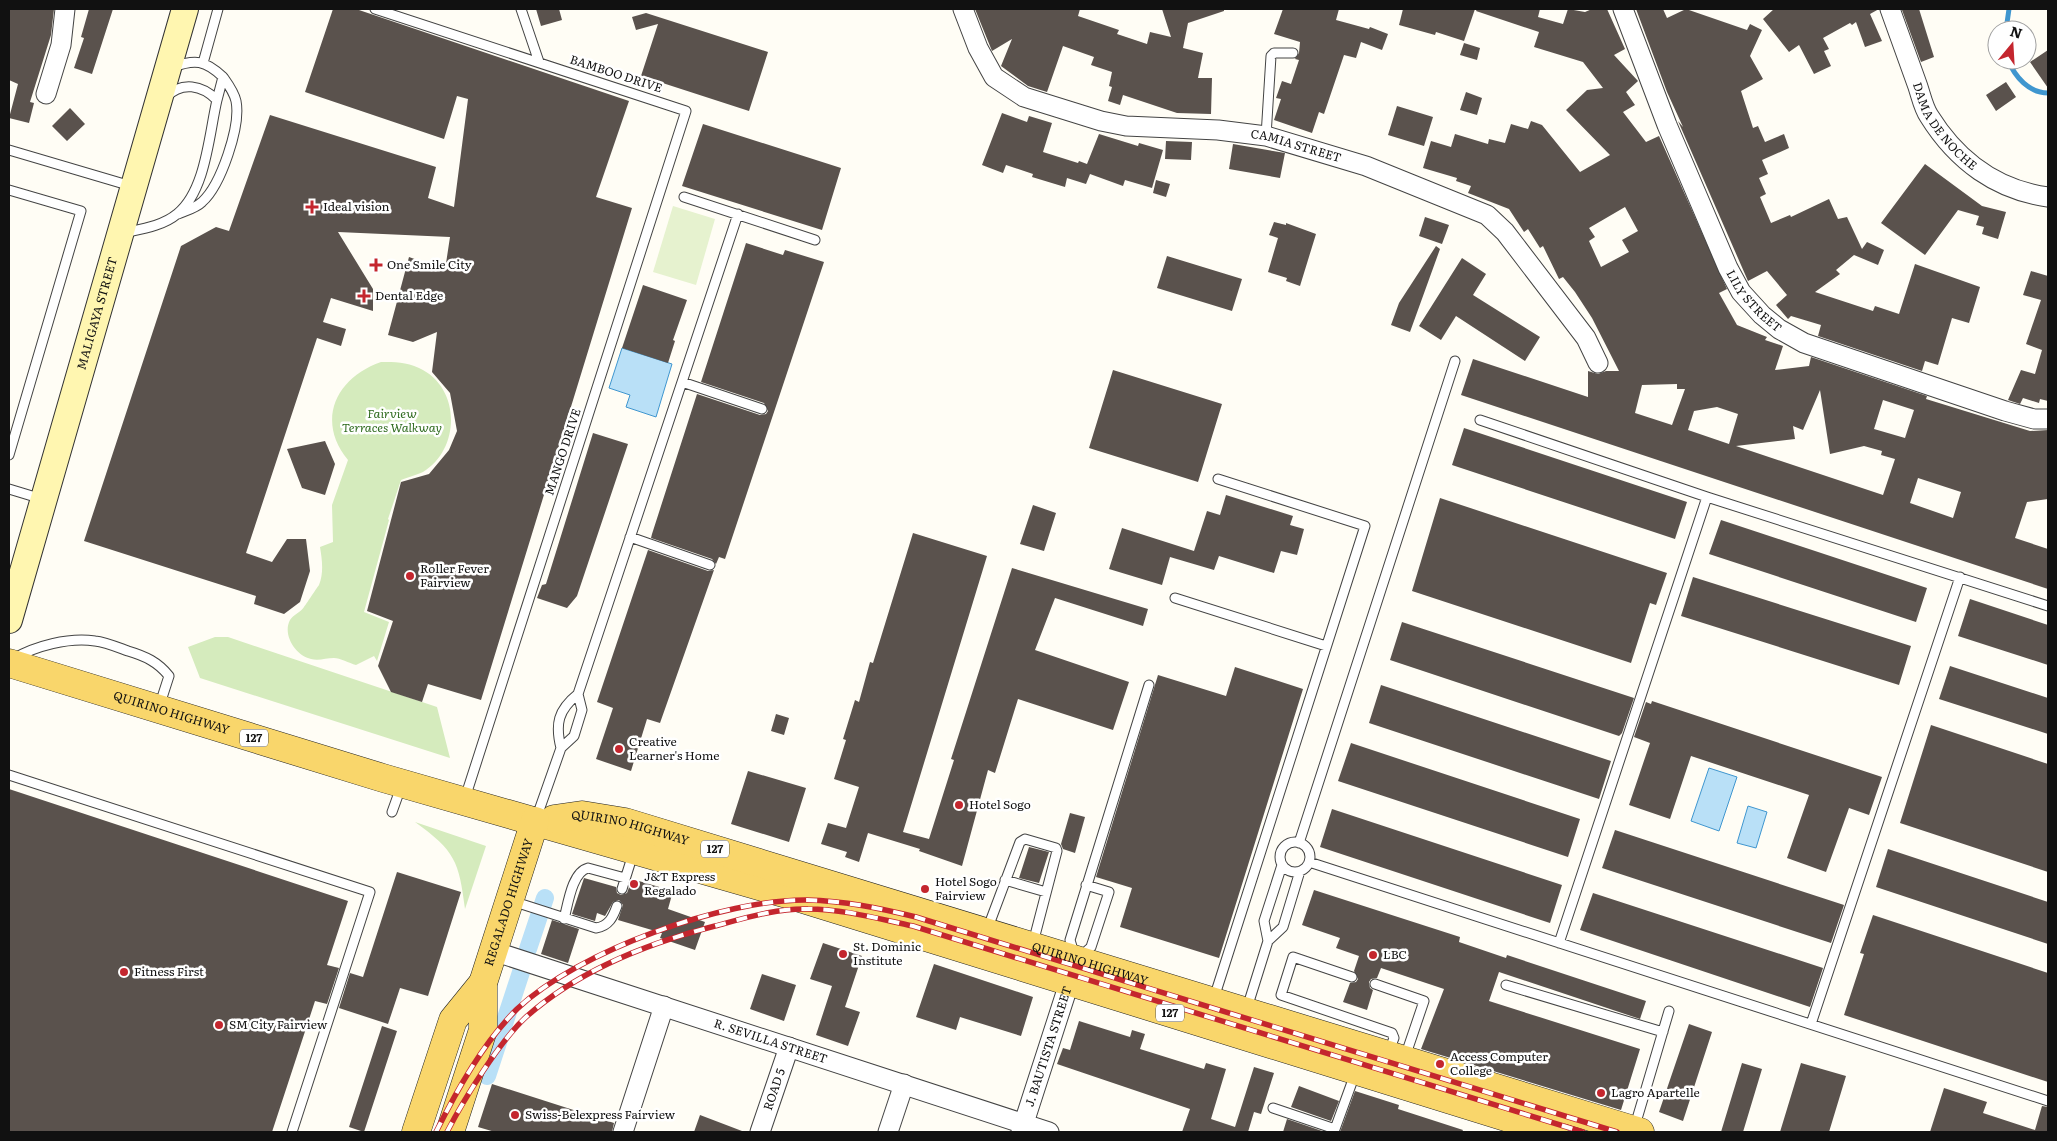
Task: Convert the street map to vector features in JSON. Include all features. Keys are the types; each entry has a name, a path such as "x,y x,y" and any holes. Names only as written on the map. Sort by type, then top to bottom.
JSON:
{"main road":[{"name":"MALIGAYA STREET","path":"9,620 185,9"},
{"name":"QUIRINO HIGHWAY","path":"9,662 402,783 1073,971 1388,1069 1554,1132"},
{"name":"QUIRINO HIGHWAY","path":"535,821 582,816 625,822 1032,946 1073,971 1213,1002 1242,1023 1388,1069 1637,1131"},
{"name":"REGALADO HIGHWAY","path":"450,1132 483,1030 483,983 535,821"},
{"name":"REGALADO HIGHWAY","path":"416,1132 453,1020 483,983"}],"street":[{"path":"46,94 61,45 65,9"},
{"name":"CAMIA STREET","path":"963,9 978,48 994,77 1024,97 1101,121 1126,126 1218,130 1266,136 1366,166 1487,215 1505,232 1586,338 1598,362"},
{"name":"LILY STREET","path":"1623,9 1667,125 1728,268 1741,292 1762,315 1779,329 1804,343 2005,411 2034,419 2048,419"},
{"name":"DAMA DE NOCHE","path":"1890,9 1928,115 1948,141 1973,165 1996,182 2025,194 2048,197"},
{"name":"R. SEVILLA STREET","path":"493,951 904,1084 1022,1128 1049,1132"},
{"name":"J. BAUTISTA STREET","path":"1022,1128 1073,971"},
{"path":"623,1132 664,1006"},
{"name":"ROAD 5","path":"760,1132 789,1047"},
{"path":"888,1132 904,1084"}],"lane":[{"path":"203,63 218,9"},
{"name":"BAMBOO DRIVE","path":"375,9 686,111"},
{"path":"522,9 539,62"},
{"path":"1266,136 1271,56 1274,53 1293,53"},
{"path":"120,234 154,225 201,204 212,192 222,175 237,113 236,99 223,77 203,63 187,61 168,68"},
{"path":"178,214 202,177 223,77"},
{"path":"157,106 182,86 195,87 210,93 218,100"},
{"name":"MANGO DRIVE","path":"464,801 686,111"},
{"path":"9,150 134,187"},
{"path":"9,190 81,211 11,440 9,455"},
{"path":"684,197 815,240"},
{"path":"535,821 561,748 574,736 582,710 578,694 738,214"},
{"path":"1299,843 1455,361"},
{"path":"682,382 762,409"},
{"path":"1480,420 1707,497 2048,606"},
{"path":"1213,1002 1365,526 1218,479"},
{"path":"9,489 44,500"},
{"path":"1559,943 1707,497"},
{"path":"630,537 710,565"},
{"path":"1810,1024 1960,577"},
{"path":"1175,598 1326,646"},
{"path":"9,662 25,652 52,645 94,640 143,656 160,664 169,676 159,709"},
{"path":"1073,971 1070,940 1149,685"},
{"path":"561,748 556,730 565,704 578,694"},
{"path":"9,775 370,892 292,1132"},
{"path":"392,812 402,783"},
{"path":"986,932 1020,842 1025,839 1056,848 1057,851 1032,946"},
{"path":"1242,1023 1268,941 1264,921 1282,865 1280,854 1283,848 1293,842 1299,843 1308,850 1309,862 1300,871 1283,927 1268,941"},
{"path":"622,889 635,849"},
{"path":"1309,862 2048,1101"},
{"path":"1282,865 1293,872 1300,871"},
{"path":"564,919 577,877 583,869 588,868 625,878"},
{"path":"1005,880 1046,892"},
{"path":"1073,971 1092,947 1108,892 1086,885"},
{"path":"510,900 589,927 602,927 613,917 617,906"},
{"path":"1352,977 1292,958 1281,995 1392,1033 1394,1038 1388,1069"},
{"path":"1273,1108 1335,1130 1388,1069 1424,1001 1375,984"},
{"path":"1506,985 1663,1032"},
{"path":"1637,1131 1669,1011"}],"green space":[{"path":"673,206 715,219 696,285 653,272"},
{"name":"Fairview Terraces Walkway","path":"381,362 396,362 410,365 419,368 433,377 443,389 449,403 451,418 450,434 444,449 435,462 423,472 401,480 388,519 364,612 389,622 377,661 374,656 356,665 336,658 311,659 300,654 292,644 289,638 288,626 291,618 303,609 319,585 322,571 320,547 333,542 332,505 348,460 338,445 333,430 332,415 343,389 353,378"},
{"path":"215,637 228,637 437,707 450,758 200,678 188,647"},
{"path":"415,822 486,846 465,909 460,879 453,858 439,841"}],"water":[{"path":"622,348 672,364 656,417 626,407 630,395 609,388"},
{"path":"1709,768 1737,777 1719,831 1691,821"},
{"path":"1748,806 1767,812 1756,848 1737,843"}],"building":[{"path":"9,9 54,9 51,35 30,102 34,103 29,123 9,118 18,84 9,80"},
{"path":"89,9 113,9 92,74 74,68 84,38 81,37"},
{"path":"333,9 356,9 629,101 596,197 632,208 481,700 428,684 422,702 391,692 378,666 393,621 367,611 401,482 429,474 449,450 457,431 450,393 432,372 437,332 413,342 388,335 409,257 445,270 450,237 338,232 373,289 373,311 331,298 323,322 346,329 341,346 317,338 246,553 272,562 287,539 306,539 310,571 300,602 284,614 254,604 256,596 84,541 181,246 216,227 229,231 270,115 436,167 428,198 454,207 468,99 457,96 444,139 305,92"},
{"path":"536,9 559,9 562,20 541,26"},
{"path":"975,9 1080,9 1078,16 1119,30 1117,34 1147,44 1150,32 1171,37 1162,9 1224,9 1224,11 1188,23 1183,48 1203,53 1198,78 1212,78 1211,114 1177,113 1123,95 1120,105 1108,101 1112,87 1109,86 1112,72 1091,65 1094,57 1063,46 1047,92 1028,86 1001,66 1012,39 992,51"},
{"path":"1283,9 1339,9 1336,20 1369,29 1370,27 1388,34 1382,50 1361,42 1356,58 1344,55 1324,114 1319,112 1312,133 1274,120 1281,99 1276,98 1282,81 1291,84 1299,60 1295,59 1299,53 1300,42 1274,34"},
{"path":"1403,9 1475,9 1464,41 1436,32 1435,35 1399,25"},
{"path":"1477,9 1540,9 1538,17 1563,24 1568,9 1585,12 1592,9 1607,9 1625,49 1614,55 1638,81 1626,92 1635,105 1623,112 1646,142 1659,136 1727,289 1719,293 1737,325 1767,337 1765,340 1783,346 1775,370 1809,366 1811,357 1927,396 1926,399 2030,431 2048,430 2048,499 2027,502 2015,538 2048,549 2048,589 1461,395 1473,359 1588,397 1588,371 1598,374 1606,371 1619,371 1592,318 1575,292 1563,277 1559,279 1543,246 1540,248 1528,229 1524,232 1509,209 1468,193 1471,186 1456,181 1457,178 1423,168 1431,141 1451,147 1455,134 1488,144 1489,139 1505,143 1511,124 1528,129 1531,121 1542,125 1580,172 1610,155 1566,110 1587,90 1603,88 1583,62 1534,47 1539,32 1476,11","holes":["1625,207 1638,231 1622,240 1629,252 1601,267 1589,241 1595,237 1589,228","1677,384 1677,389 1685,389 1672,425 1635,413 1642,385","1820,390 1830,454 1864,446 1882,451 1881,455 1895,459 1883,495 1736,446 1795,439 1793,426 1803,430","1883,400 1914,410 1905,438 1874,429","1717,407 1738,414 1729,444 1688,430 1694,411","1918,478 1961,492 1953,518 1910,503"]},
{"path":"1636,9 1663,9 1667,18 1686,9 1747,30 1750,24 1762,30 1750,56 1763,79 1741,91 1753,128 1758,126 1765,142 1784,134 1789,148 1762,160 1768,174 1759,178 1766,194 1760,197 1771,223 1790,215 1791,217 1829,199 1838,219 1847,217 1862,249 1867,242 1884,250 1878,265 1854,255 1836,270 1840,274 1815,292 1873,311 1875,306 1899,314 1915,264 1980,287 1969,323 1952,318 1938,365 1925,361 1922,371 1818,336 1821,325 1791,316 1788,319 1776,305 1787,295 1767,271 1748,281 1678,121 1683,127 1667,92"},
{"path":"1774,9 1879,9 1870,14 1882,41 1865,47 1856,22 1852,25 1850,23 1823,38 1829,49 1824,51 1831,66 1814,74 1799,45 1789,52 1763,19"},
{"path":"1919,9 1934,57 1921,62 1902,10"},
{"path":"646,13 768,52 749,111 641,76 658,24 636,30 632,17"},
{"path":"1464,43 1480,48 1477,60 1460,55"},
{"path":"2048,50 2048,88 2036,70 2037,57"},
{"path":"2006,82 2016,97 1996,111 1986,95"},
{"path":"1466,92 1482,98 1477,115 1460,110"},
{"path":"1397,106 1433,117 1424,146 1388,135"},
{"path":"70,108 85,124 67,141 52,126"},
{"path":"1002,113 1027,122 1029,116 1052,123 1043,152 1078,163 1079,161 1087,164 1099,134 1138,146 1139,143 1163,150 1152,188 1125,180 1123,186 1090,174 1086,184 1067,178 1065,187 1032,177 1033,174 1006,165 1003,173 982,165"},
{"path":"703,124 841,168 822,230 682,186"},
{"path":"1166,141 1192,142 1191,160 1165,159"},
{"path":"1233,144 1285,153 1280,178 1229,169"},
{"path":"1925,164 1982,206 2006,212 1998,239 1982,234 1984,227 1976,225 1979,216 1958,210 1925,255 1881,223"},
{"path":"1156,180 1170,184 1166,197 1153,193"},
{"path":"1425,217 1449,225 1442,244 1419,236"},
{"path":"1274,222 1286,225 1286,223 1316,234 1300,286 1286,281 1287,278 1268,272 1278,238 1269,235"},
{"path":"746,243 783,255 785,250 824,262 725,559 719,557 716,564 712,559 651,538 697,394 760,415 766,414 768,411 764,403 701,382"},
{"path":"1436,246 1440,249 1410,332 1391,325 1399,303"},
{"path":"1167,256 1242,279 1232,311 1157,288"},
{"path":"1462,258 1486,274 1473,295 1540,337 1525,361 1456,316 1441,340 1419,326"},
{"path":"2031,271 2048,276 2048,401 2040,399 2039,403 2023,398 2020,404 2008,400 2021,370 2035,374 2042,350 2026,344 2041,300 2023,295"},
{"path":"643,285 687,300 673,340 675,341 668,363 622,348"},
{"path":"1113,370 1222,404 1198,482 1089,448"},
{"path":"1464,428 1687,502 1675,539 1452,465"},
{"path":"593,433 628,444 577,596 567,608 537,598 542,585 546,584"},
{"path":"325,441 335,464 325,495 302,488 287,449"},
{"path":"1226,495 1293,516 1290,525 1304,529 1297,555 1281,551 1274,573 1219,556 1214,570 1170,557 1162,585 1109,569 1122,528 1194,551 1207,511 1220,515"},
{"path":"1440,498 1667,573 1656,605 1650,603 1631,663 1412,591"},
{"path":"1033,505 1056,513 1044,551 1020,544"},
{"path":"1721,520 1927,588 1916,622 1709,554"},
{"path":"913,533 987,556 903,832 929,839 954,760 951,759 1012,568 1148,609 1143,626 1055,598 1035,650 1129,682 1113,730 1018,699 995,773 988,770 962,866 919,851 920,849 868,833 859,862 845,857 847,852 821,844 828,823 846,828 859,787 834,779 846,740 843,739 855,700 859,702 870,662 873,663"},
{"path":"648,550 708,571 714,570 660,723 647,719 631,771 596,759 613,708 597,702"},
{"path":"1693,577 1911,646 1899,685 1681,616"},
{"path":"1970,599 2048,625 2048,665 1958,636"},
{"path":"1402,622 1634,698 1622,733 1619,736 1390,660"},
{"path":"1950,666 2048,698 2048,734 1939,699"},
{"path":"1235,667 1303,689 1219,958 1120,927 1132,888 1096,877 1158,675 1226,696"},
{"path":"1381,685 1611,761 1599,799 1369,723"},
{"path":"1652,701 1882,777 1869,815 1849,808 1826,872 1787,858 1809,795 1691,756 1670,819 1629,805 1650,743 1634,737 1646,702 1651,704"},
{"path":"776,714 789,718 784,735 771,731"},
{"path":"1931,725 2048,764 2048,872 1900,823"},
{"path":"1351,743 1580,819 1568,857 1338,781"},
{"path":"748,771 806,788 789,842 731,824"},
{"path":"9,789 348,901 327,965 339,968 327,1004 315,1001 272,1132 9,1132"},
{"path":"1332,809 1562,885 1550,923 1320,847"},
{"path":"1070,813 1085,817 1075,853 1063,849 1061,844"},
{"path":"1615,830 1844,905 1831,943 1602,868"},
{"path":"1029,847 1049,852 1039,883 1019,878"},
{"path":"1888,849 2048,902 2048,944 1876,887"},
{"path":"397,872 461,892 428,996 400,988 388,1024 339,1008 350,973 363,977"},
{"path":"584,878 616,887 617,893 621,895 627,893 632,879 673,891 668,909 705,922 695,950 660,938 662,933 618,920 623,905 619,900 613,902 605,916 597,913 595,921 572,914"},
{"path":"1314,890 1460,937 1459,942 1506,958 1507,955 1646,1001 1640,1019 1499,972 1489,1001 1640,1049 1621,1110 1421,1049 1444,989 1381,968 1377,978 1371,979 1369,982 1370,988 1373,990 1367,1010 1343,1002 1350,983 1356,982 1358,979 1354,971 1359,956 1336,948 1340,938 1302,925"},
{"path":"1593,893 1823,968 1810,1007 1580,930"},
{"path":"1873,915 2048,973 2048,1082 1844,1015 1864,954 1860,953"},
{"path":"552,920 579,929 568,963 541,954"},
{"path":"823,943 862,956 845,1007 860,1012 848,1046 816,1035 832,986 810,979"},
{"path":"934,964 1033,997 1021,1036 960,1017 956,1030 916,1017"},
{"path":"762,974 796,985 784,1021 750,1009"},
{"path":"1079,1021 1130,1037 1132,1030 1145,1034 1140,1049 1204,1069 1206,1063 1226,1069 1211,1119 1235,1127 1254,1067 1274,1073 1261,1114 1254,1112 1248,1132 1182,1132 1190,1109 1057,1064 1063,1048 1070,1050"},
{"path":"1689,1024 1712,1032 1683,1121 1659,1112"},
{"path":"382,1026 397,1031 364,1132 349,1127"},
{"path":"1742,1063 1762,1069 1743,1132 1721,1132"},
{"path":"1801,1063 1846,1076 1829,1132 1780,1132"},
{"name":"Swiss-Belexpress Fairview","path":"492,1084 614,1123 612,1132 495,1132 478,1127"},
{"path":"1299,1086 1339,1101 1331,1121 1291,1107"},
{"path":"1944,1088 1987,1102 1983,1113 2035,1130 2042,1106 2048,1107 2048,1132 1930,1132"},
{"path":"1355,1091 1399,1105 1398,1109 1463,1130 1462,1132 1340,1132"},
{"path":"700,1115 742,1131 742,1132 694,1132"},
{"path":"1287,1119 1325,1132 1283,1132"}],"waterway":[{"path":"2007,20 2009,9"},
{"path":"2014,70 2029,87 2048,93"},
{"path":"528,949 545,898"},
{"path":"487,1076 523,966"}],"railway":[{"path":"436,1132 482,1052 505,1022 517,1009 544,988 576,967 654,932 695,919 735,908 773,902 807,900 862,906 916,917 1617,1132"},
{"path":"447,1132 472,1088 505,1041 526,1017 568,985 615,960 665,941 761,914 796,909 821,909 913,926 1583,1132"}],"place":[{"name":"Ideal vision","path":"312,207"},
{"name":"One Smile City","path":"376,265"},
{"name":"Dental Edge","path":"364,296"},
{"name":"Roller Fever Fairview","path":"410,576"},
{"name":"Creative Learner's Home","path":"619,749"},
{"name":"Hotel Sogo","path":"959,805"},
{"name":"J&T Express Regalado","path":"634,884"},
{"name":"Hotel Sogo Fairview","path":"925,889"},
{"name":"St. Dominic Institute","path":"843,954"},
{"name":"LBC","path":"1373,955"},
{"name":"Fitness First","path":"124,972"},
{"name":"SM City Fairview","path":"219,1025"},
{"name":"Access Computer College","path":"1440,1064"},
{"name":"Lagro Apartelle","path":"1601,1093"},
{"name":"Swiss-Belexpress Fairview","path":"515,1115"}]}
